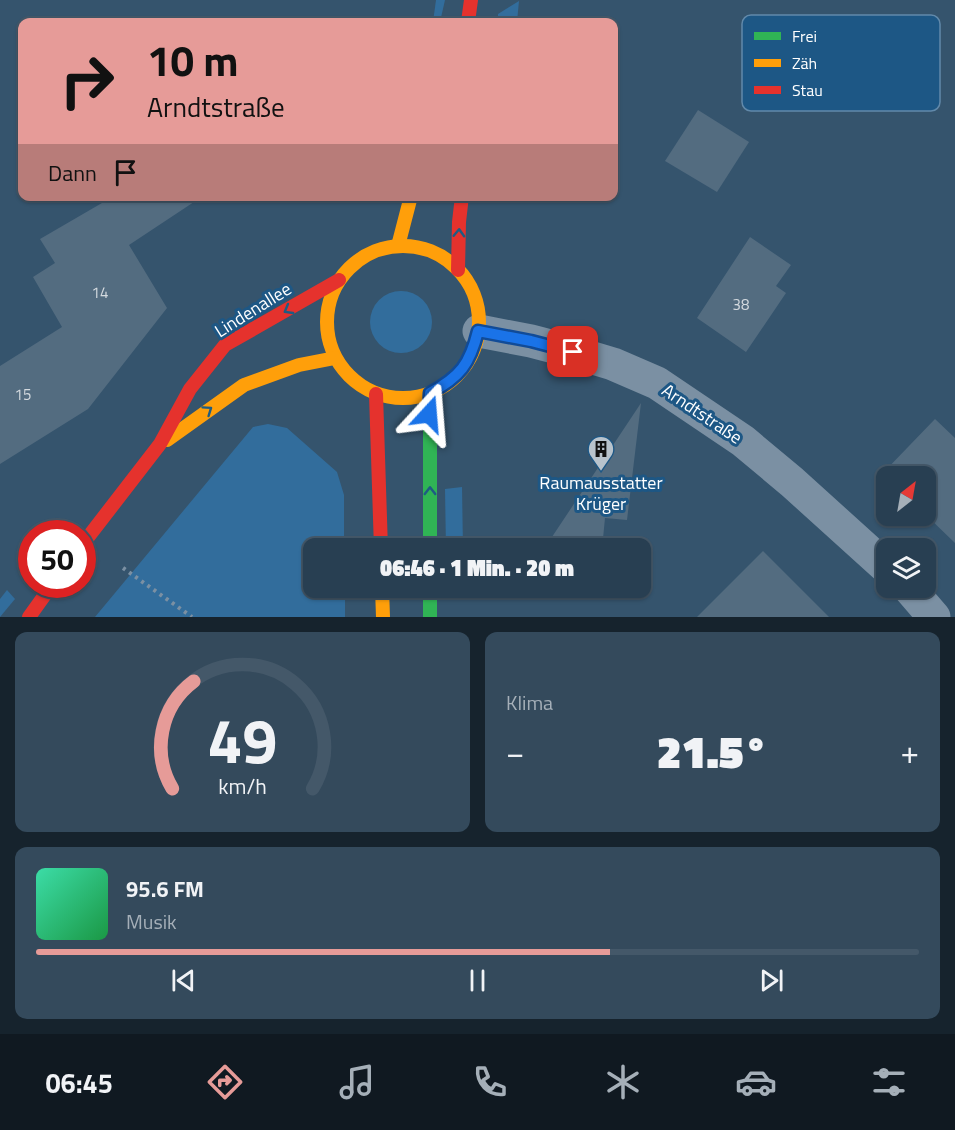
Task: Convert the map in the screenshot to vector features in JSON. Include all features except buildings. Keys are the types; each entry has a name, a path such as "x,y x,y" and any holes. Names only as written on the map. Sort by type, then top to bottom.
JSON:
{"main road":[{"path":"469,18 471,0"},
{"path":"398,246 410,201"},
{"path":"458,270 462,201"},
{"path":"398,246 420,248 441,256 458,270 471,288 478,309 478,331 474,351 463,369 449,383 430,393 413,398 394,398 376,394 360,385 346,373 335,358 326,318 330,298 339,280 355,263 375,251 398,246"},
{"name":"Lindenallee","path":"96,527 160,444 190,389 225,345 339,280"},
{"name":"Lindenallee","path":"160,444 244,385 299,365 335,358"},
{"path":"430,393 430,538"},
{"path":"376,394 381,538"},
{"path":"29,617 43,598"},
{"path":"382,598 383,617"},
{"path":"430,598 430,617"}],"street":[{"name":"Arndtstraße","path":"478,331 573,352 613,364 657,383 743,441 876,558"},
{"path":"918,598 934,617"}],"path":[{"path":"123,568 192,617"}],"shaded area":[{"path":"436,0 445,0 441,18 434,18"},
{"path":"519,1 517,18 498,18 498,14"},
{"path":"395,291 407,291 423,300 430,310 432,322 430,334 423,344 407,353 395,353 384,348 375,339 370,328 370,316 375,305 384,296"},
{"path":"268,424 287,428 337,472 344,495 344,538 303,538 303,598 345,598 345,617 95,617 253,427"},
{"path":"462,487 463,538 446,538 445,489"},
{"path":"7,590 15,599 0,617 0,599"}],"traffic: fast":[{"path":"430,393 430,538"},
{"path":"430,598 430,617"}],"traffic: slow":[{"path":"398,246 410,201"},
{"path":"403,246 432,252 457,268 473,293 479,322 473,351 457,376 432,392 403,398 374,392 349,376 333,351 327,322 333,293 349,268 374,252 403,246"},
{"path":"167,440 244,385 299,365 335,358"},
{"path":"382,598 383,617"}],"traffic: jam":[{"path":"469,18 471,0"},
{"path":"458,270 461,201"},
{"path":"96,527 160,444 190,389 225,345 339,280"},
{"path":"376,394 381,538"},
{"path":"29,617 43,598"}],"place":[{"name":"Raumausstatter Krüger","path":"601,472"}],"route":[{"path":"429,414 430,393 449,383 463,369 474,351 478,331 573,352"}]}
